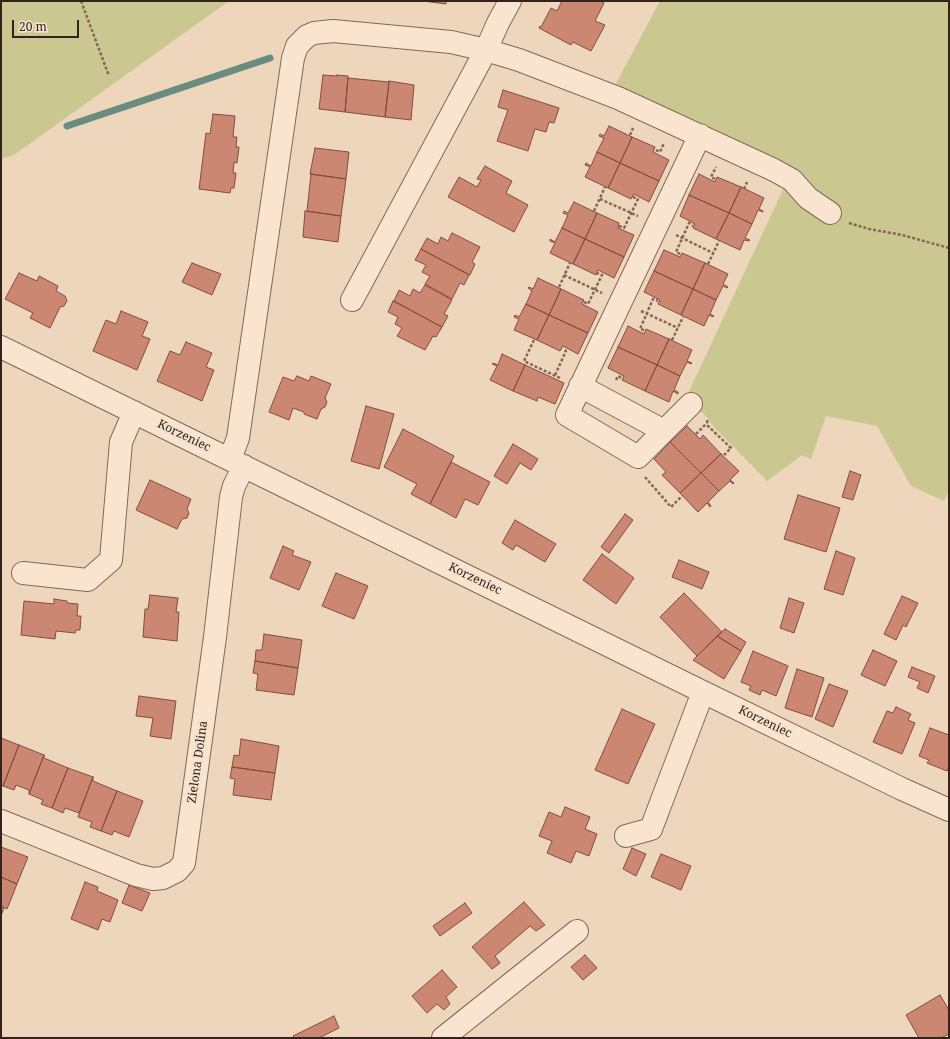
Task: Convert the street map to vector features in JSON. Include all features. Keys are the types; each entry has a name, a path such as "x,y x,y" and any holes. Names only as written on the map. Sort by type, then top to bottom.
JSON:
{"street":[{"path":"352,300 486,50 510,1"},
{"name":"Zielona Dolina","path":"1,821 136,875 153,879 163,878 177,871 184,863 215,637 231,496 234,486 237,462 238,438 291,66 297,46 307,36 314,33 333,31 451,42 486,50 519,60 600,91 700,135 774,170 792,180 808,198 830,213"},
{"path":"691,404 638,457 567,415 700,135"},
{"name":"Korzeniec","path":"1,347 703,692 902,789 949,810"},
{"path":"580,387 664,431"},
{"path":"24,573 88,580 111,560 121,442 134,412"},
{"path":"626,836 652,829 703,692"},
{"path":"443,1038 577,931"}],"path":[{"path":"81,1 109,76"},
{"path":"656,150 660,152 665,141"},
{"path":"715,179 711,177 716,165"},
{"path":"594,211 605,187"},
{"path":"619,226 624,228 638,199 633,197"},
{"path":"600,199 713,253"},
{"path":"830,213 854,225 902,235 949,248"},
{"path":"680,254 676,252 689,224 694,226"},
{"path":"708,264 719,241"},
{"path":"559,287 570,263"},
{"path":"584,302 588,304 602,275 597,273"},
{"path":"564,275 678,328"},
{"path":"644,330 640,328 653,299 658,301"},
{"path":"672,340 683,317"},
{"path":"534,340 524,361 580,387"},
{"path":"555,375 566,351 563,349"},
{"path":"691,404 706,419 708,426 731,448 724,455"},
{"path":"696,434 707,423"},
{"path":"638,457 637,468 671,507 682,496"}],"shaded area":[{"path":"1,1 229,1 14,155 1,159"},
{"path":"660,1 949,1 949,490 944,501 911,486 877,426 826,416 811,459 802,455 767,481 711,424 707,417 686,398 793,168 786,163 701,123 613,89"}],"building":[{"path":"423,1 446,1 446,4"},
{"path":"562,1 600,1 604,3 595,21 605,25 591,51 573,42 571,45 539,28 540,26 541,27 551,8 557,11"},
{"path":"323,75 348,76 345,112 319,109"},
{"path":"348,78 389,82 385,117 345,112"},
{"path":"389,81 414,85 411,120 385,117"},
{"path":"503,90 559,108 554,123 549,122 546,132 535,129 528,151 497,141 508,110 498,107"},
{"path":"213,114 235,116 233,137 237,137 236,147 239,147 237,163 234,162 233,173 236,173 234,188 231,188 230,193 199,189 206,133 210,134"},
{"path":"609,126 632,137 620,163 597,152 604,138 599,136 600,134 604,136"},
{"path":"632,137 655,147 653,152 669,160 659,181 620,163"},
{"path":"315,148 349,152 346,179 310,174"},
{"path":"597,152 620,163 608,188 585,177 590,167 585,165 586,163 591,166"},
{"path":"620,163 659,181 649,202 634,194 631,199 608,188"},
{"path":"485,166 512,181 506,193 528,205 514,232 448,197 459,177 477,187 481,180 477,179"},
{"path":"311,174 346,179 341,216 307,211"},
{"path":"699,174 715,182 717,177 741,187 729,213 689,195"},
{"path":"741,187 764,198 759,209 763,212 758,210 752,224 729,213"},
{"path":"689,195 729,213 716,239 693,228 695,224 680,216"},
{"path":"574,202 597,213 585,239 562,228 568,215 563,213 564,211 568,213"},
{"path":"305,211 341,216 338,242 303,237"},
{"path":"597,213 619,223 618,228 634,235 624,257 585,239"},
{"path":"729,213 752,224 745,238 750,240 744,240 740,250 716,239"},
{"path":"562,228 585,239 573,264 550,253 555,243 550,241 550,239 555,242"},
{"path":"452,233 480,247 472,262 475,264 470,275 421,249 427,238 438,244 441,237 448,241"},
{"path":"585,239 624,257 614,278 598,270 596,275 573,264"},
{"path":"421,249 469,275 464,285 460,283 452,299 425,284 430,276 422,272 426,265 415,260"},
{"path":"664,250 680,257 682,253 705,263 693,289 654,271"},
{"path":"192,263 221,274 212,295 182,282"},
{"path":"705,263 728,274 723,284 728,287 723,286 716,300 693,289"},
{"path":"654,271 693,289 681,315 658,304 660,300 644,292"},
{"path":"19,273 37,281 39,276 58,286 56,291 65,296 67,301 64,306 60,307 50,328 30,318 33,313 5,299"},
{"path":"538,278 561,289 549,315 526,304 532,291 528,288 533,289"},
{"path":"425,285 452,300 444,314 448,316 442,327 394,301 399,290 410,296 413,289 420,293"},
{"path":"561,289 584,300 582,304 598,312 588,333 549,315"},
{"path":"693,289 716,300 710,314 714,316 709,315 704,326 681,315"},
{"path":"393,301 442,327 436,337 433,336 425,350 397,336 402,328 395,324 398,317 388,312"},
{"path":"526,304 549,315 537,340 514,330 519,319 514,317 515,315 519,317"},
{"path":"121,311 148,322 142,336 150,339 137,370 93,351 106,320 116,324"},
{"path":"549,315 588,333 578,354 563,346 560,351 537,340"},
{"path":"628,326 644,334 646,329 669,339 657,365 618,347"},
{"path":"669,339 692,350 687,361 692,363 687,362 680,376 657,365"},
{"path":"186,342 212,353 206,367 214,370 202,401 157,381 170,351 180,355"},
{"path":"618,347 657,365 645,391 622,380 624,376 608,368"},
{"path":"502,354 525,365 513,391 490,380 497,366 492,364 498,365"},
{"path":"525,365 564,383 555,404 538,397 537,401 513,391"},
{"path":"657,365 680,376 674,390 678,392 678,394 673,391 669,402 645,391"},
{"path":"297,376 309,381 311,376 331,384 325,398 327,402 325,407 321,409 317,419 293,408 289,420 269,412 283,377 294,381"},
{"path":"366,406 394,414 379,469 351,461"},
{"path":"687,426 700,439 703,435 721,454 701,473 670,442"},
{"path":"403,429 454,456 430,504 411,494 417,484 384,467"},
{"path":"670,442 701,473 680,493 662,475 666,472 654,459"},
{"path":"513,444 538,459 531,470 520,463 507,484 494,476"},
{"path":"721,454 739,471 730,480 734,483 733,484 730,481 719,491 701,473"},
{"path":"451,462 490,482 478,505 465,499 456,518 430,504"},
{"path":"850,471 861,475 853,500 842,497"},
{"path":"701,473 719,491 708,502 711,506 710,507 707,503 698,512 680,493"},
{"path":"150,480 191,499 187,509 189,513 187,518 182,519 177,529 136,510"},
{"path":"798,495 840,508 826,552 784,539"},
{"path":"625,514 633,520 609,553 601,547"},
{"path":"515,520 556,544 545,562 516,545 513,550 502,543"},
{"path":"283,546 294,551 292,555 311,562 299,590 270,578"},
{"path":"836,551 855,558 843,595 824,589"},
{"path":"602,554 634,578 616,604 583,580"},
{"path":"679,560 709,572 702,589 672,577"},
{"path":"336,573 368,586 354,619 322,606"},
{"path":"684,593 722,632 697,656 660,617"},
{"path":"150,595 178,598 176,612 179,612 177,641 143,637 145,609 148,609"},
{"path":"902,596 918,603 906,627 903,625 896,640 884,634"},
{"path":"789,598 804,603 794,633 780,628"},
{"path":"54,599 67,601 67,603 78,604 77,616 81,616 80,630 76,630 75,633 56,631 55,639 21,635 24,601 54,604"},
{"path":"725,629 746,642 741,651 717,636"},
{"path":"264,634 302,640 298,668 255,661 256,650 262,650"},
{"path":"717,636 741,651 724,679 693,660"},
{"path":"873,650 897,661 885,686 861,675"},
{"path":"753,651 788,666 776,696 762,690 760,695 749,690 751,686 741,682"},
{"path":"255,661 298,668 294,695 256,690 258,674 253,673"},
{"path":"912,667 935,676 928,693 917,688 920,682 908,677"},
{"path":"797,669 824,678 812,717 785,708"},
{"path":"829,684 848,691 833,727 815,719"},
{"path":"139,696 176,701 171,739 150,736 153,718 136,716"},
{"path":"896,707 911,714 908,720 915,723 902,754 873,742 887,711 893,713"},
{"path":"622,709 655,724 628,784 595,770"},
{"path":"930,728 949,735 949,766 947,771 927,763 929,760 919,756"},
{"path":"1,738 19,745 3,786 1,785"},
{"path":"241,739 279,746 275,773 232,767 234,755 239,756"},
{"path":"19,745 44,755 29,794 29,790 16,785 14,790 3,786"},
{"path":"44,755 44,758 68,768 52,808 41,804 43,800 29,794"},
{"path":"232,767 275,773 271,800 233,795 235,779 230,778"},
{"path":"68,768 93,777 79,813 65,808 63,813 52,808"},
{"path":"93,777 93,781 117,791 101,831 90,827 92,822 78,817"},
{"path":"117,791 143,801 129,837 114,831 112,835 101,831"},
{"path":"565,807 590,817 585,829 597,834 589,856 576,851 571,863 547,853 552,841 539,836 549,812 561,817"},
{"path":"1,847 28,857 17,884 1,877"},
{"path":"632,848 646,854 636,876 623,869"},
{"path":"661,854 691,866 681,890 651,877"},
{"path":"1,877 17,884 7,909 1,906"},
{"path":"85,882 98,887 97,891 118,900 110,922 102,919 98,930 71,919"},
{"path":"129,885 150,893 142,911 122,903"},
{"path":"524,902 545,925 536,931 530,926 495,956 500,963 492,969 472,947"},
{"path":"465,903 472,913 440,936 433,926"},
{"path":"1,906 4,908 1,916"},
{"path":"585,955 597,968 583,980 571,967"},
{"path":"442,970 457,987 446,997 450,1004 444,1010 437,1004 427,1013 412,996"},
{"path":"940,995 949,1010 949,1034 941,1038 919,1038 906,1015"},
{"path":"334,1016 339,1028 319,1038 294,1038 293,1036"}],"waterway":[{"path":"67,126 270,58"}]}
